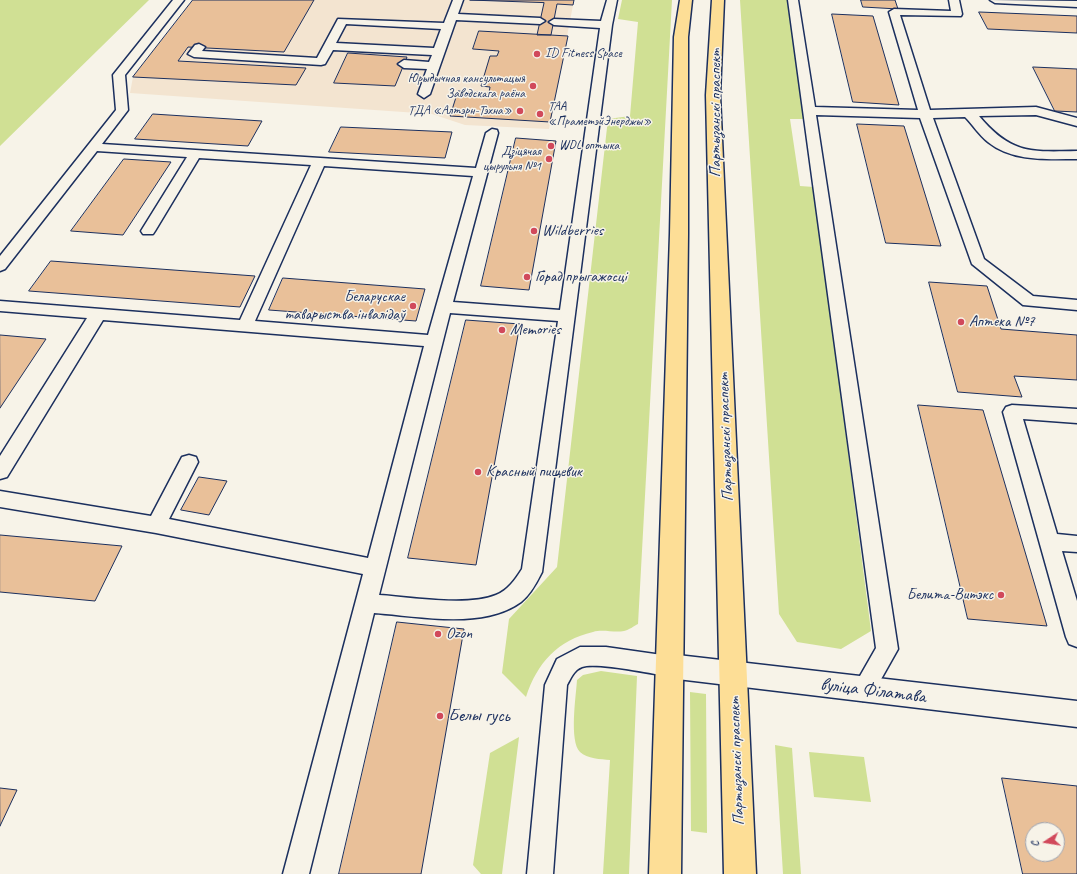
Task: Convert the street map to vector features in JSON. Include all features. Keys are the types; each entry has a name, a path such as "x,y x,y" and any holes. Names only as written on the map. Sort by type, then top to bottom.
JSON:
{"main road":[{"path":"665,874 668,666 679,234 681,38 686,0"},
{"name":"Партызанскі праспект","path":"718,0 713,95 740,874"}],"street":[{"name":"вуліца Філатава","path":"668,666 734,675 1077,714"}],"lane":[{"path":"0,266 122,110 119,75 180,0"},
{"path":"424,94 458,0"},
{"path":"367,602 468,610 501,604 514,596 532,572 606,25 612,0"},
{"path":"793,0 887,649 863,690"},
{"path":"954,0 957,14 894,12 925,114 977,261 1029,301 1077,305"},
{"path":"994,0 1077,4"},
{"path":"199,47 194,54 252,54 321,62 342,21 540,21"},
{"path":"554,22 606,25"},
{"path":"329,46 439,52"},
{"path":"404,64 434,66"},
{"path":"809,111 925,114 1036,111 1077,122"},
{"path":"969,113 994,140 1006,148 1024,154 1077,156"},
{"path":"296,874 434,341 492,132"},
{"path":"92,147 319,163 481,172"},
{"path":"148,231 195,154"},
{"path":"245,326 319,163"},
{"path":"0,306 434,341"},
{"path":"444,306 567,316"},
{"path":"0,472 98,314"},
{"path":"1077,416 1012,412 1077,637"},
{"path":"156,525 190,462"},
{"path":"0,499 156,525 376,568"},
{"path":"1049,542 1077,544"},
{"path":"540,874 556,685 565,666 580,657 606,657 668,666"}],"shaded area":[{"path":"193,0 574,0 549,129 465,125 432,114 130,93 133,77"}],"green space":[{"path":"0,0 149,0 0,146"},
{"path":"622,0 672,0 638,624 624,631 593,632 569,641 559,647 550,655 536,674 526,697 502,673 509,619 557,567 608,119 630,116 638,22 618,19"},
{"path":"740,0 787,0 805,119 790,119 800,186 814,187 871,631 841,649 797,642 779,614"},
{"path":"601,671 637,676 629,874 603,874 610,760 586,756 580,752 575,738 574,718 577,680 583,675"},
{"path":"690,692 706,694 707,833 691,831"},
{"path":"519,737 502,874 481,874 473,865 490,753"},
{"path":"775,745 792,748 801,874 783,874"},
{"path":"809,752 864,757 871,802 814,797"}],"building":[{"path":"193,0 314,0 284,52 188,47 178,61 306,68 296,85 133,77"},
{"path":"470,0 574,0 573,5 557,4 551,35 537,35 544,3"},
{"path":"861,0 895,0 898,9 863,7"},
{"path":"979,12 1077,16 1077,33 988,29"},
{"path":"832,14 873,16 899,105 853,102"},
{"path":"479,31 568,36 550,122 450,116 458,91 489,93 490,87 481,86 490,56 497,56 499,51 473,49"},
{"path":"348,53 407,57 395,86 334,83"},
{"path":"1033,67 1077,69 1077,112 1055,111"},
{"path":"153,114 262,121 248,146 135,139"},
{"path":"857,124 904,126 941,246 886,243"},
{"path":"341,127 452,132 445,158 329,152"},
{"path":"516,138 556,141 529,290 481,286"},
{"path":"124,159 171,162 123,235 71,231"},
{"path":"51,261 255,276 240,307 29,291"},
{"path":"283,278 425,289 416,321 269,310"},
{"path":"929,282 987,286 1001,329 1077,335 1077,380 1014,376 1022,397 958,392"},
{"path":"466,320 520,324 476,565 408,558"},
{"path":"0,335 46,339 0,408"},
{"path":"918,405 983,410 1047,626 968,619"},
{"path":"199,477 227,481 209,515 181,510"},
{"path":"0,535 122,546 95,601 0,592"},
{"path":"397,622 464,629 421,874 339,874"},
{"path":"1002,778 1077,786 1077,874 1023,874"},
{"path":"0,788 17,790 0,826"}],"place":[{"name":"ID Fitness Space","path":"537,54"},
{"name":"Юрыдычная кансультацыя Заводскага раёна","path":"533,86"},
{"name":"ТДА «Алтэрн-Тэхна»","path":"520,111"},
{"name":"ТАА «ПраметэйЭнерджы»","path":"540,114"},
{"name":"WDL оптыка","path":"551,146"},
{"name":"Дзіцячая цырульня №1","path":"549,159"},
{"name":"Wildberries","path":"534,231"},
{"name":"Горад прыгажосці","path":"527,277"},
{"name":"Беларускае таварыства інвалідаў","path":"413,306"},
{"name":"Аптека №7","path":"961,322"},
{"name":"Memories","path":"502,330"},
{"name":"Красный пищевик","path":"478,472"},
{"name":"Белита-Витэкс","path":"1001,595"},
{"name":"Ozon","path":"438,634"},
{"name":"Белы гусь","path":"440,716"}]}
